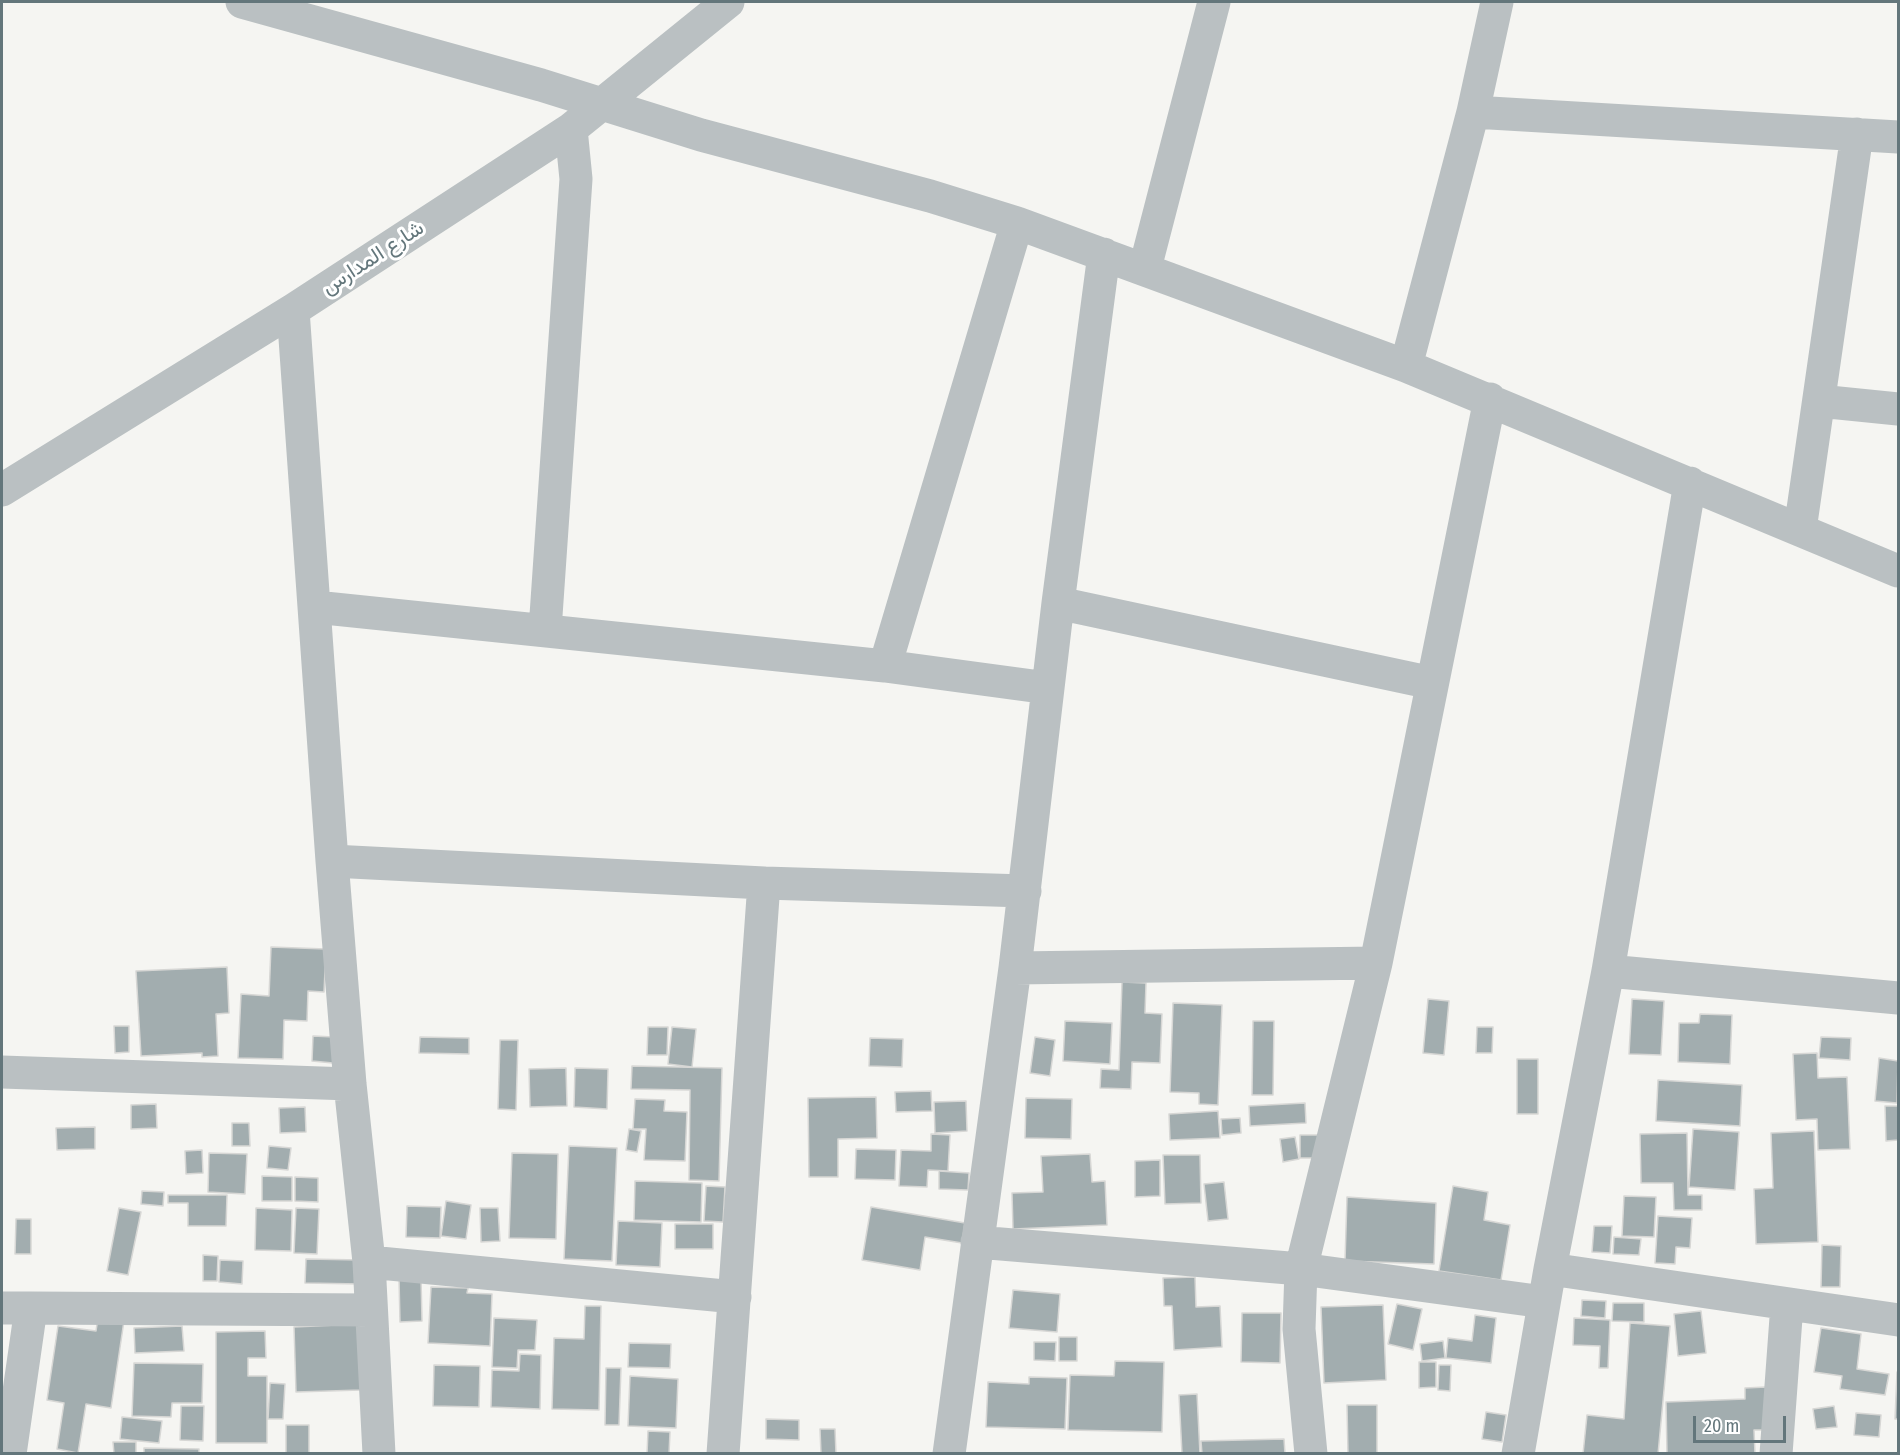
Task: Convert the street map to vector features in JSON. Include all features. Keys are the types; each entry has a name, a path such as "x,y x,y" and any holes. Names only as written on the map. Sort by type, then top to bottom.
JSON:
{"street":[{"path":"242,2 604,104 701,135 919,193 1017,223 1146,268 1490,399 1899,571"},
{"name":"شارع المدارس","path":"2,490 293,310 571,129 728,2"},
{"path":"1146,268 1214,2"},
{"path":"1406,366 1473,112 1497,2"},
{"path":"1473,112 1899,137"},
{"path":"545,630 576,179 571,129"},
{"path":"1800,530 1857,135"},
{"path":"885,666 1017,223"},
{"path":"949,1454 1025,891 1058,603 1104,254"},
{"path":"293,310 332,861 350,1084 369,1262 379,1454"},
{"path":"1311,1454 1299,1329 1301,1269 1376,963 1490,399"},
{"path":"1819,401 1899,409"},
{"path":"1518,1454 1550,1269 1608,971 1690,483"},
{"path":"1058,603 1432,683"},
{"path":"315,607 885,666 1048,688"},
{"path":"332,861 764,883 1025,891"},
{"path":"723,1454 764,883"},
{"path":"1015,968 1376,963"},
{"path":"1608,971 1899,998"},
{"path":"2,1072 350,1084"},
{"path":"977,1242 1301,1269 1544,1302"},
{"path":"369,1262 735,1297"},
{"path":"1550,1269 1899,1320"},
{"path":"1776,1454 1787,1304"},
{"path":"10,1454 16,1308 370,1310"}],"building":[{"path":"271,947 326,949 324,992 308,991 307,1021 284,1020 283,1059 238,1058 241,994 269,996"},
{"path":"227,967 229,1013 216,1014 218,1056 202,1057 202,1053 141,1056 136,971"},
{"path":"1122,982 1146,983 1145,1013 1162,1014 1160,1063 1132,1062 1131,1089 1100,1088 1101,1069 1119,1070"},
{"path":"1428,999 1449,1001 1444,1055 1423,1053"},
{"path":"1632,999 1664,1001 1661,1055 1629,1054"},
{"path":"1173,1003 1222,1005 1218,1105 1199,1104 1199,1093 1170,1092"},
{"path":"1700,1014 1732,1015 1730,1064 1678,1062 1679,1023 1699,1023"},
{"path":"1065,1021 1112,1023 1110,1064 1063,1061"},
{"path":"1253,1021 1274,1021 1273,1095 1252,1095"},
{"path":"114,1026 129,1026 129,1052 115,1053"},
{"path":"648,1027 668,1027 667,1055 647,1055"},
{"path":"672,1027 696,1029 692,1067 668,1064"},
{"path":"1477,1027 1493,1027 1492,1053 1476,1053"},
{"path":"313,1036 334,1037 333,1063 312,1061"},
{"path":"420,1037 469,1038 469,1054 419,1053"},
{"path":"1035,1037 1055,1040 1050,1076 1030,1073"},
{"path":"1821,1037 1851,1038 1850,1060 1819,1058"},
{"path":"870,1038 903,1039 902,1067 869,1066"},
{"path":"500,1040 518,1040 516,1110 498,1109"},
{"path":"1817,1053 1818,1078 1847,1077 1850,1149 1818,1150 1817,1119 1796,1120 1793,1054"},
{"path":"1879,1058 1898,1061 1897,1103 1875,1101"},
{"path":"1517,1059 1538,1059 1538,1114 1517,1114"},
{"path":"632,1066 722,1068 719,1181 689,1180 690,1090 631,1089"},
{"path":"566,1068 567,1106 530,1107 529,1069"},
{"path":"575,1068 608,1069 607,1109 574,1107"},
{"path":"1658,1080 1742,1085 1740,1126 1656,1121"},
{"path":"931,1091 932,1111 896,1112 895,1092"},
{"path":"876,1097 877,1138 838,1139 838,1177 809,1177 808,1098"},
{"path":"1026,1098 1072,1099 1071,1139 1025,1138"},
{"path":"635,1099 665,1100 664,1111 687,1112 685,1161 644,1160 646,1129 633,1129"},
{"path":"966,1101 967,1131 935,1133 934,1102"},
{"path":"1305,1103 1306,1123 1250,1126 1249,1106"},
{"path":"156,1104 157,1128 131,1129 131,1105"},
{"path":"1885,1106 1898,1106 1898,1140 1886,1141"},
{"path":"305,1107 306,1132 280,1133 279,1108"},
{"path":"1218,1111 1220,1138 1170,1140 1169,1114"},
{"path":"1240,1118 1241,1133 1222,1135 1221,1119"},
{"path":"232,1123 249,1123 250,1146 232,1146"},
{"path":"95,1127 95,1149 57,1150 56,1128"},
{"path":"629,1129 641,1131 637,1152 626,1150"},
{"path":"1693,1129 1739,1132 1735,1190 1689,1187"},
{"path":"1814,1131 1818,1242 1756,1244 1754,1189 1773,1188 1771,1133"},
{"path":"1687,1133 1688,1195 1702,1195 1702,1210 1674,1210 1673,1183 1641,1183 1640,1134"},
{"path":"931,1134 950,1135 948,1171 928,1170 927,1187 899,1186 901,1150 931,1151"},
{"path":"1300,1135 1333,1135 1333,1158 1300,1158"},
{"path":"1295,1137 1299,1159 1283,1162 1280,1139"},
{"path":"269,1146 291,1148 288,1170 267,1168"},
{"path":"569,1146 617,1148 612,1261 564,1259"},
{"path":"856,1149 896,1150 895,1180 855,1179"},
{"path":"202,1150 203,1173 186,1174 185,1151"},
{"path":"209,1153 247,1154 245,1194 208,1192"},
{"path":"512,1153 558,1154 556,1239 509,1238"},
{"path":"1090,1154 1092,1182 1105,1181 1107,1225 1013,1229 1012,1193 1043,1192 1041,1156"},
{"path":"1163,1155 1200,1155 1201,1203 1165,1204"},
{"path":"1160,1160 1160,1196 1135,1197 1135,1161"},
{"path":"939,1171 969,1173 968,1190 939,1189"},
{"path":"262,1176 292,1177 292,1201 262,1201"},
{"path":"295,1177 318,1178 318,1202 295,1201"},
{"path":"635,1181 702,1183 701,1222 634,1220"},
{"path":"1224,1182 1228,1219 1208,1221 1204,1184"},
{"path":"706,1186 725,1187 723,1222 704,1221"},
{"path":"1453,1186 1488,1192 1484,1220 1510,1225 1501,1280 1439,1271"},
{"path":"142,1191 164,1192 163,1206 141,1204"},
{"path":"168,1195 227,1195 226,1226 188,1226 188,1203 168,1203"},
{"path":"1624,1196 1656,1197 1654,1237 1622,1236"},
{"path":"1347,1197 1436,1203 1434,1264 1345,1261"},
{"path":"446,1201 471,1205 466,1239 441,1236"},
{"path":"407,1206 441,1207 440,1238 406,1237"},
{"path":"871,1207 965,1223 962,1243 925,1237 920,1270 862,1260"},
{"path":"119,1208 141,1212 128,1275 107,1271"},
{"path":"256,1208 292,1210 291,1251 255,1250"},
{"path":"296,1208 319,1209 317,1254 294,1253"},
{"path":"480,1208 498,1208 500,1241 481,1242"},
{"path":"1658,1216 1692,1218 1690,1248 1676,1247 1675,1264 1655,1263"},
{"path":"16,1219 31,1219 31,1254 15,1254"},
{"path":"618,1221 662,1223 660,1267 616,1265"},
{"path":"675,1224 713,1224 713,1249 675,1249"},
{"path":"1594,1226 1612,1226 1610,1253 1592,1252"},
{"path":"1614,1237 1641,1239 1639,1255 1613,1254"},
{"path":"1822,1245 1841,1246 1840,1287 1821,1287"},
{"path":"203,1255 218,1256 217,1281 203,1281"},
{"path":"306,1259 361,1260 361,1284 305,1283"},
{"path":"220,1260 243,1261 242,1284 219,1282"},
{"path":"1195,1277 1196,1307 1220,1306 1222,1347 1174,1350 1172,1306 1164,1306 1163,1278"},
{"path":"421,1278 422,1321 400,1322 399,1279"},
{"path":"431,1287 468,1288 467,1293 492,1294 490,1346 428,1343"},
{"path":"1013,1290 1060,1294 1057,1332 1009,1328"},
{"path":"1582,1300 1606,1301 1605,1318 1581,1316"},
{"path":"1613,1303 1644,1303 1644,1322 1612,1321"},
{"path":"1397,1304 1422,1309 1413,1350 1388,1344"},
{"path":"1383,1305 1386,1380 1324,1383 1321,1307"},
{"path":"585,1306 601,1306 599,1410 552,1409 554,1338 584,1339"},
{"path":"99,1311 125,1314 111,1408 86,1404 78,1453 57,1449 64,1403 47,1400 58,1326 96,1331"},
{"path":"1701,1311 1706,1353 1678,1356 1674,1314"},
{"path":"1242,1313 1281,1313 1280,1363 1241,1362"},
{"path":"1475,1315 1496,1318 1491,1363 1446,1358 1448,1338 1472,1341"},
{"path":"494,1318 537,1320 535,1350 518,1350 517,1368 492,1367"},
{"path":"1574,1318 1610,1320 1608,1368 1599,1368 1600,1346 1573,1345"},
{"path":"1630,1323 1670,1326 1658,1454 1583,1454 1587,1415 1624,1419"},
{"path":"359,1324 361,1390 296,1392 294,1327"},
{"path":"182,1326 184,1351 135,1353 134,1328"},
{"path":"1821,1328 1861,1334 1857,1369 1889,1374 1885,1395 1840,1389 1842,1376 1814,1372"},
{"path":"265,1331 266,1358 248,1358 248,1376 267,1376 267,1443 216,1443 216,1332"},
{"path":"1059,1337 1077,1337 1077,1361 1059,1361"},
{"path":"1443,1341 1445,1358 1422,1361 1420,1344"},
{"path":"1034,1342 1056,1342 1055,1361 1034,1360"},
{"path":"629,1343 671,1344 670,1368 628,1367"},
{"path":"520,1354 541,1355 540,1409 491,1407 492,1370 519,1371"},
{"path":"1115,1361 1164,1362 1162,1432 1068,1430 1070,1375 1114,1376"},
{"path":"1419,1362 1436,1362 1436,1387 1419,1388"},
{"path":"134,1363 203,1364 202,1403 172,1403 171,1417 132,1416"},
{"path":"434,1365 480,1366 479,1407 433,1406"},
{"path":"1439,1365 1451,1365 1450,1391 1438,1390"},
{"path":"606,1368 621,1368 619,1425 605,1425"},
{"path":"1897,1372 1898,1419 1895,1419"},
{"path":"630,1376 678,1379 676,1428 628,1426"},
{"path":"1029,1377 1067,1378 1065,1429 986,1427 988,1382 1029,1384"},
{"path":"270,1383 285,1384 283,1419 268,1419"},
{"path":"1766,1387 1767,1430 1754,1430 1755,1454 1667,1454 1666,1402 1745,1399 1745,1388"},
{"path":"1197,1394 1200,1454 1182,1454 1179,1395"},
{"path":"1347,1405 1377,1405 1377,1454 1348,1454"},
{"path":"181,1406 204,1406 203,1441 180,1440"},
{"path":"1834,1406 1837,1427 1816,1429 1813,1409"},
{"path":"1486,1412 1506,1415 1502,1442 1482,1439"},
{"path":"1856,1413 1881,1415 1879,1437 1854,1435"},
{"path":"122,1417 162,1421 159,1443 120,1439"},
{"path":"766,1419 799,1420 799,1440 766,1439"},
{"path":"286,1425 309,1425 309,1454 286,1454"},
{"path":"820,1429 835,1429 836,1454 821,1454"},
{"path":"648,1431 670,1432 669,1454 647,1454"},
{"path":"1284,1439 1285,1454 1202,1454 1201,1441"},
{"path":"113,1442 136,1442 136,1454 114,1454"},
{"path":"144,1448 199,1449 199,1454 144,1454"}]}
